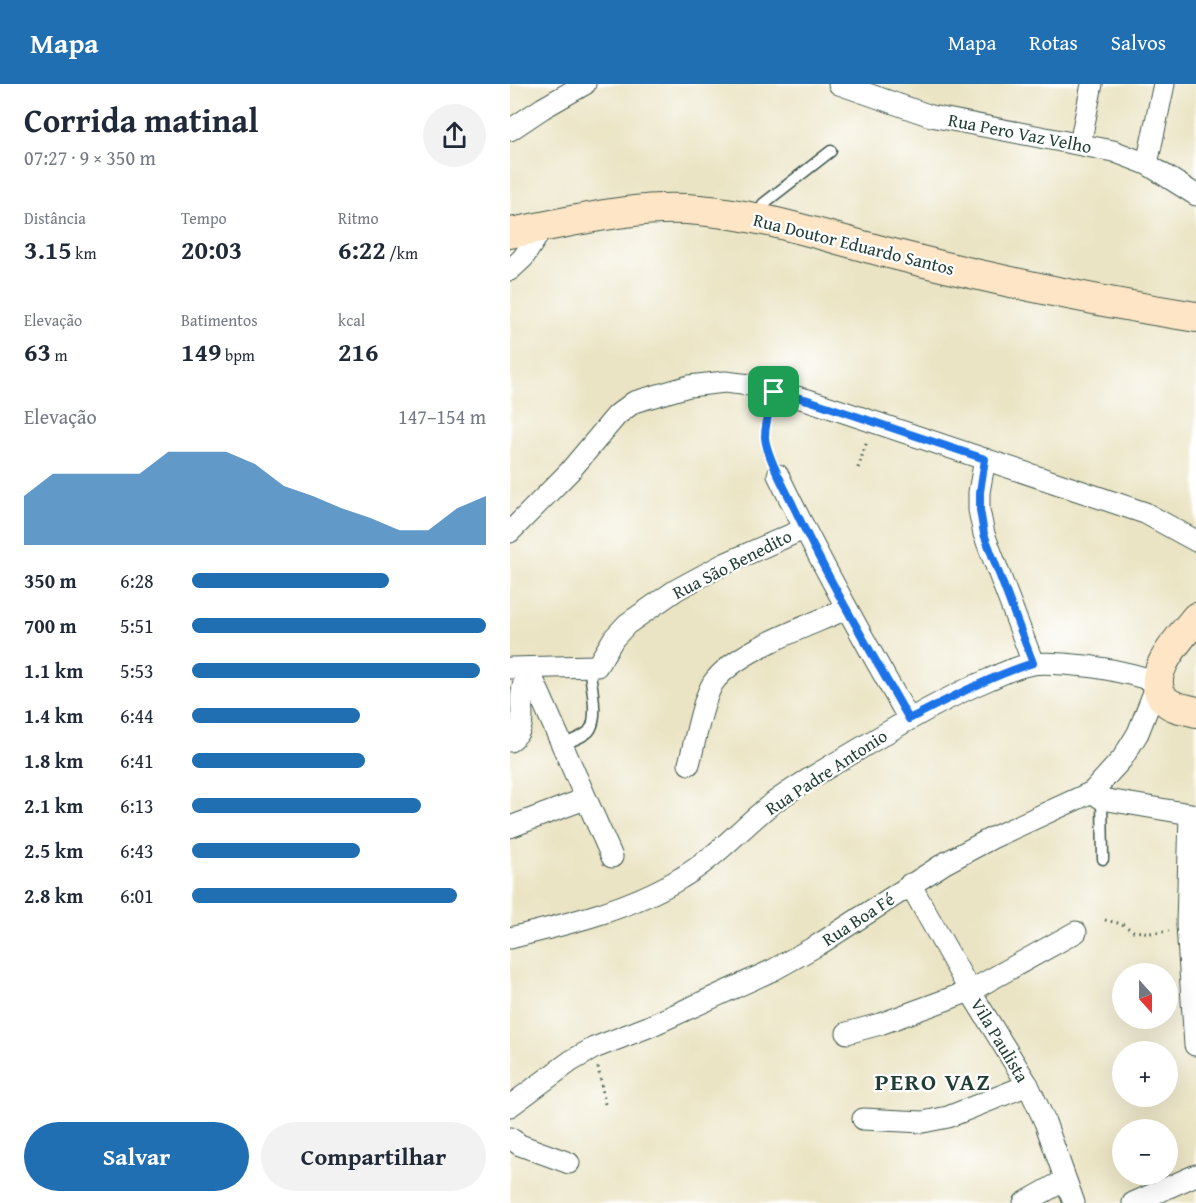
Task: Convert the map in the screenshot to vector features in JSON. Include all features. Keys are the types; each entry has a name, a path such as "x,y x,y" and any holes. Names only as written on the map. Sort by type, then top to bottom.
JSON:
{"main road":[{"name":"Rua Doutor Eduardo Santos","path":"510,233 626,212 660,209 754,210 963,271 1115,303 1196,317"},
{"path":"1196,618 1158,672 1158,682 1164,700 1172,705 1196,711"}],"street":[{"path":"510,130 585,84"},
{"name":"Rua Pero Vaz Velho","path":"839,84 931,116 1113,151 1147,164 1196,195"},
{"path":"1080,144 1092,84"},
{"path":"1147,164 1164,84"},
{"path":"510,270 523,258 543,227"},
{"path":"510,532 569,472 616,415 634,402 689,386 725,382 808,400 1145,513 1196,541"},
{"path":"985,459 980,492 984,534 1033,663"},
{"path":"778,475 846,609 909,719"},
{"name":"Rua São Benedito","path":"590,667 600,664 614,638 627,624 676,590 724,564 804,529"},
{"path":"689,764 712,685 726,667 745,655 846,609"},
{"name":"Rua Padre Antonio","path":"510,938 609,910 682,878 770,806 804,782 909,719 1003,673 1033,663 1091,666 1131,673 1158,682"},
{"path":"519,668 590,667"},
{"path":"510,741 519,734 522,723 519,668"},
{"path":"519,668 562,745 612,857"},
{"name":"Rua Boa Fé","path":"510,1106 571,1061 594,1048 679,1013 773,970 818,945 945,863 992,838 1097,796 1138,733 1158,682"},
{"path":"1097,796 1193,815 1187,925 1194,993 1195,1046"},
{"path":"510,827 585,799"},
{"name":"Vila Paulista","path":"910,884 970,991 1028,1085 1045,1122 1074,1203"},
{"path":"848,1033 890,1021 970,991 1076,932"},
{"path":"863,1119 923,1122 948,1117 1028,1085"},
{"path":"510,1138 520,1145 569,1163"},
{"path":"1133,1203 1196,1175"},
{"path":"1024,1203 1065,1180"}],"lane":[{"path":"754,210 831,151"},
{"path":"562,745 586,734 593,726 590,667"},
{"path":"1097,796 1103,859"}],"path":[{"path":"774,392 766,422 765,439 778,475"},
{"path":"858,468 874,422"},
{"path":"1105,920 1122,924 1133,931 1153,933 1170,931 1187,925"},
{"path":"594,1048 604,1104"}],"district":[{"name":"PERO VAZ","path":"933,1081"}],"route":[{"path":"774,392 808,400 985,459 980,492 984,534 1033,663 969,688 909,719 846,609 778,475 765,439 766,422 774,392"}]}
